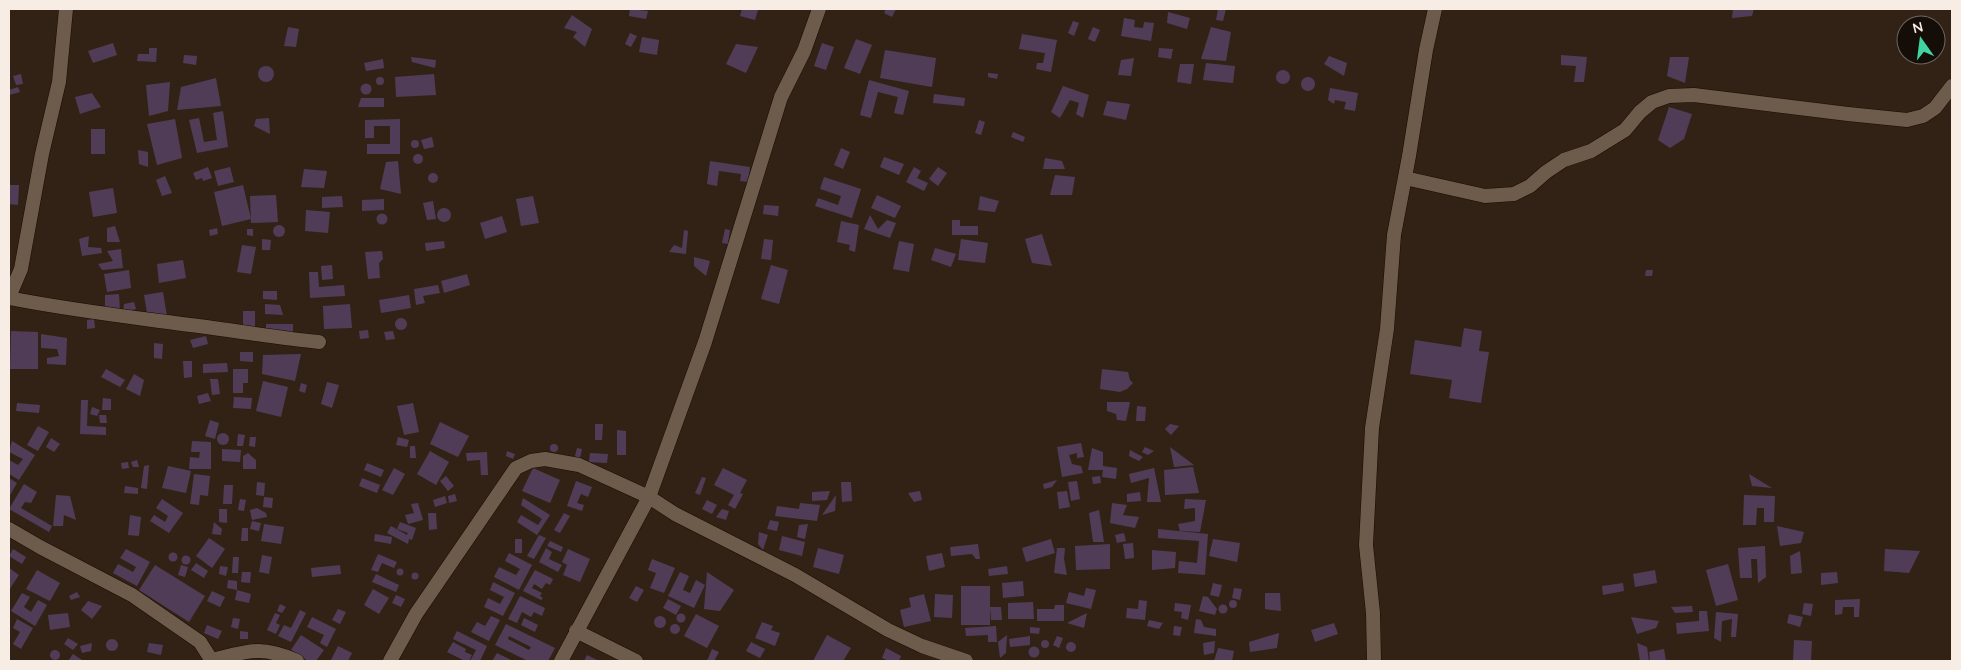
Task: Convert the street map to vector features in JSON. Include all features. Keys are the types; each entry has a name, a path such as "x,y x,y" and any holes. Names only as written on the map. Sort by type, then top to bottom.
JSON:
{"street":[{"path":"66,9 59,82 42,154 20,270 9,298 61,309 319,342"},
{"path":"561,661 648,497 706,342 781,97 804,51 820,9"},
{"path":"1374,661 1373,613 1366,545 1372,428 1387,329 1394,235 1426,50 1435,9"},
{"path":"1405,178 1485,196 1514,194 1530,186 1564,160 1591,151 1625,130 1640,112 1652,102 1669,96 1694,95 1908,120 1923,116 1934,108 1952,86"},
{"path":"390,661 416,614 516,468 531,461 545,459 579,465 648,497 675,514 795,575 888,630 922,646 966,661"},
{"path":"9,528 40,547 132,595 200,642 212,660 250,651 263,650 280,654 296,661"},
{"path":"576,631 636,661"}],"building":[{"path":"630,9 648,11 646,19 629,16"},
{"path":"742,9 758,10 755,20 740,16"},
{"path":"886,9 896,9 892,17 884,13"},
{"path":"1218,9 1226,9 1223,21 1216,20"},
{"path":"1733,9 1754,9 1752,16 1732,18"},
{"path":"1168,12 1190,18 1187,29 1167,23"},
{"path":"572,15 592,29 585,47 573,37 577,32 564,28"},
{"path":"1124,18 1135,20 1134,27 1143,28 1144,22 1154,23 1151,41 1121,36"},
{"path":"1073,21 1079,23 1074,36 1068,33"},
{"path":"288,27 299,29 296,47 284,46"},
{"path":"1093,27 1100,30 1095,42 1088,39"},
{"path":"1211,27 1231,32 1226,61 1201,59"},
{"path":"630,33 637,36 631,47 625,44"},
{"path":"1022,34 1057,40 1051,72 1036,69 1037,63 1043,63 1045,53 1019,49"},
{"path":"642,37 659,40 657,55 639,52"},
{"path":"856,39 872,45 860,74 844,68"},
{"path":"113,43 117,55 93,63 88,51"},
{"path":"822,43 834,47 826,70 814,66"},
{"path":"736,44 758,47 746,73 726,64"},
{"path":"149,48 157,48 156,62 137,61 138,54 149,54"},
{"path":"1159,48 1173,49 1171,59 1158,57"},
{"path":"885,50 936,58 932,87 880,78"},
{"path":"184,55 197,56 196,65 183,63"},
{"path":"1561,55 1587,57 1584,82 1574,82 1576,66 1561,65"},
{"path":"1329,56 1347,63 1344,76 1324,64"},
{"path":"411,57 436,60 435,68 412,62"},
{"path":"1670,57 1689,57 1685,83 1667,76"},
{"path":"1134,58 1131,76 1118,75 1121,60"},
{"path":"383,59 384,68 366,71 364,63"},
{"path":"1206,63 1235,66 1233,83 1203,80"},
{"path":"1180,64 1194,64 1191,84 1177,82"},
{"path":"266,66 272,68 274,74 272,80 266,82 260,80 258,74 260,68"},
{"path":"1280,70 1286,70 1290,77 1286,84 1280,84 1276,80 1276,74"},
{"path":"988,73 998,74 997,79 988,77"},
{"path":"21,74 23,84 16,85 13,76"},
{"path":"434,74 436,95 396,97 395,77"},
{"path":"380,77 384,81 380,85 376,81"},
{"path":"1308,77 1313,79 1315,84 1313,89 1308,91 1303,89 1301,84 1303,79"},
{"path":"216,78 221,106 177,110 181,87"},
{"path":"869,80 909,91 903,115 894,113 898,97 878,92 871,118 860,115"},
{"path":"170,82 168,111 149,116 146,85"},
{"path":"366,83 372,89 366,95 360,89"},
{"path":"1063,86 1089,95 1083,118 1076,114 1079,103 1070,100 1060,118 1051,112"},
{"path":"18,87 20,92 9,95 9,90"},
{"path":"1330,88 1358,93 1355,111 1344,109 1346,102 1335,100 1334,104 1328,100"},
{"path":"92,93 101,107 80,114 75,97"},
{"path":"934,94 965,98 964,106 933,103"},
{"path":"361,98 384,98 384,107 358,107"},
{"path":"1107,101 1130,104 1126,120 1103,115"},
{"path":"1669,107 1692,114 1684,139 1670,148 1658,140"},
{"path":"223,111 228,147 197,153 189,120 199,118 204,142 217,140 213,113"},
{"path":"269,118 270,134 254,126 256,119"},
{"path":"175,119 182,158 157,165 147,124"},
{"path":"400,119 400,154 367,154 367,144 390,144 390,126 374,126 374,138 365,138 365,120"},
{"path":"979,120 985,122 981,135 975,133"},
{"path":"91,129 105,129 105,154 91,154"},
{"path":"1013,132 1025,137 1023,142 1011,137"},
{"path":"432,137 434,147 424,149 421,140"},
{"path":"415,140 419,144 415,148 411,144"},
{"path":"841,148 850,152 843,169 834,165"},
{"path":"138,150 148,152 148,167 139,164"},
{"path":"416,154 420,154 423,159 422,163 416,164 413,161 413,157"},
{"path":"884,157 904,164 899,175 880,167"},
{"path":"1045,158 1062,161 1065,169 1043,169"},
{"path":"398,161 401,194 380,189 386,162"},
{"path":"710,161 750,167 748,182 740,181 741,174 719,171 717,186 707,184"},
{"path":"208,167 212,178 203,181 202,178 196,180 193,173"},
{"path":"230,167 234,182 218,186 214,171"},
{"path":"914,167 921,171 917,178 928,183 924,191 906,182"},
{"path":"938,167 947,173 938,186 929,179"},
{"path":"304,169 327,171 324,188 301,187"},
{"path":"431,173 435,173 438,178 437,182 431,183 428,180 428,176"},
{"path":"1055,175 1075,177 1072,195 1050,195"},
{"path":"165,176 172,193 162,196 156,180"},
{"path":"824,177 861,189 852,218 815,206 818,198 838,205 841,196 820,189"},
{"path":"9,185 19,185 18,205 9,204"},
{"path":"243,185 251,219 222,226 214,192"},
{"path":"113,188 117,213 93,217 89,192"},
{"path":"276,195 278,222 251,223 250,196"},
{"path":"877,195 901,206 895,218 871,208"},
{"path":"342,196 343,207 322,208 322,197"},
{"path":"533,196 539,223 521,226 516,199"},
{"path":"980,196 999,201 995,212 978,210"},
{"path":"384,199 384,210 362,211 362,200"},
{"path":"433,201 436,219 427,220 423,203"},
{"path":"764,205 779,206 778,216 763,214"},
{"path":"444,208 449,210 451,215 449,220 444,222 439,220 437,215 439,210"},
{"path":"306,210 330,212 328,233 305,231"},
{"path":"380,214 384,214 387,219 386,223 380,224 377,221 377,217"},
{"path":"870,215 878,229 887,220 896,223 890,238 864,229"},
{"path":"502,216 507,232 485,239 480,223"},
{"path":"952,220 960,220 960,226 978,226 978,235 952,235"},
{"path":"841,221 859,225 855,252 849,250 850,245 837,242"},
{"path":"279,225 285,231 279,237 273,231"},
{"path":"115,226 120,242 107,242 107,228"},
{"path":"217,228 218,234 210,236 209,230"},
{"path":"247,229 253,229 253,236 247,235"},
{"path":"725,229 730,230 728,244 722,243"},
{"path":"684,230 688,231 686,254 669,252 674,245 682,248"},
{"path":"1042,234 1052,266 1032,263 1025,239"},
{"path":"89,236 88,247 101,248 102,253 82,256 79,239"},
{"path":"262,239 271,240 270,250 262,250"},
{"path":"764,239 773,240 771,260 761,259"},
{"path":"961,239 988,243 985,263 958,260"},
{"path":"444,241 445,248 426,251 425,243"},
{"path":"899,241 914,244 909,272 893,269"},
{"path":"242,245 256,247 251,274 237,272"},
{"path":"935,248 956,254 951,267 931,260"},
{"path":"121,249 123,268 102,270 98,264 113,261 107,251"},
{"path":"382,251 383,259 379,263 380,278 368,279 365,252"},
{"path":"694,257 710,261 706,276 694,266"},
{"path":"183,260 186,278 159,283 157,264"},
{"path":"332,265 333,279 322,280 321,266"},
{"path":"771,265 788,270 779,304 761,299"},
{"path":"129,270 131,288 107,292 104,274"},
{"path":"1646,270 1653,270 1652,276 1645,276"},
{"path":"309,272 318,272 319,287 344,285 345,296 310,298"},
{"path":"467,274 470,285 444,293 441,281"},
{"path":"438,285 440,293 423,296 425,303 416,305 414,289"},
{"path":"263,291 277,291 277,300 263,299"},
{"path":"163,292 167,316 148,319 144,295"},
{"path":"119,294 120,311 105,312 105,295"},
{"path":"409,295 411,308 381,313 379,300"},
{"path":"134,302 136,309 123,312 124,304"},
{"path":"265,304 280,305 283,315 265,314"},
{"path":"350,304 352,328 324,329 323,306"},
{"path":"243,311 255,311 255,329 243,329"},
{"path":"399,318 403,318 407,324 403,330 399,330 395,326 395,322"},
{"path":"94,319 95,328 87,329 87,320"},
{"path":"266,324 293,324 293,336 266,336"},
{"path":"1464,328 1482,331 1479,351 1489,352 1481,403 1449,398 1452,380 1410,374 1415,340 1461,347"},
{"path":"368,330 369,338 360,339 359,331"},
{"path":"11,331 38,332 38,369 10,369"},
{"path":"393,331 395,339 386,340 384,332"},
{"path":"41,334 67,338 66,365 47,364 47,358 59,356 57,349 41,348"},
{"path":"206,336 208,344 193,348 190,340"},
{"path":"154,343 163,344 162,359 154,358"},
{"path":"240,352 253,352 253,362 240,361"},
{"path":"301,354 295,381 262,374 263,355"},
{"path":"183,361 192,361 192,377 184,378"},
{"path":"227,363 228,372 203,373 203,364"},
{"path":"106,369 125,380 120,387 101,377"},
{"path":"233,369 248,369 248,383 243,383 243,393 233,393"},
{"path":"1102,369 1128,372 1133,383 1127,389 1120,392 1100,389"},
{"path":"134,374 144,380 140,396 126,389"},
{"path":"210,379 218,379 220,394 212,395"},
{"path":"263,381 288,387 281,417 256,411"},
{"path":"327,382 339,385 332,408 321,404"},
{"path":"301,383 307,385 305,393 299,391"},
{"path":"208,393 211,401 199,404 197,396"},
{"path":"234,397 252,398 251,409 233,408"},
{"path":"103,398 111,399 111,410 102,410"},
{"path":"81,400 88,400 87,426 106,427 106,435 80,434"},
{"path":"1107,402 1130,402 1126,421 1117,420 1116,414 1107,411"},
{"path":"17,403 40,405 39,413 16,411"},
{"path":"413,403 419,432 404,435 397,406"},
{"path":"1137,406 1146,407 1145,421 1136,421"},
{"path":"92,407 100,410 97,416 90,414"},
{"path":"99,415 106,415 107,423 100,423"},
{"path":"210,420 219,423 215,439 205,436"},
{"path":"440,422 469,436 458,457 430,444"},
{"path":"595,424 603,424 602,440 595,440"},
{"path":"1170,424 1179,426 1171,435 1165,429"},
{"path":"38,426 49,432 38,451 27,445"},
{"path":"617,430 626,431 626,455 617,455"},
{"path":"223,433 229,439 223,445 217,439"},
{"path":"238,434 245,435 243,446 237,446"},
{"path":"250,437 256,437 255,447 249,446"},
{"path":"398,437 409,440 407,447 396,445"},
{"path":"51,438 60,444 54,452 46,447"},
{"path":"12,441 35,455 19,480 9,474 9,460 18,465 23,459 9,452"},
{"path":"192,441 211,442 211,469 189,469 190,457 199,458 200,452 191,452"},
{"path":"1081,443 1084,457 1077,458 1077,453 1069,455 1072,464 1081,466 1083,473 1062,477 1057,447"},
{"path":"554,444 558,448 554,452 550,448"},
{"path":"410,446 415,446 416,458 410,458"},
{"path":"1145,447 1154,451 1148,455 1142,452"},
{"path":"1170,447 1194,465 1174,467"},
{"path":"577,448 582,449 579,462 574,460"},
{"path":"1092,448 1103,452 1103,466 1117,468 1116,479 1102,477 1103,470 1088,470"},
{"path":"222,449 241,450 240,462 222,461"},
{"path":"1130,450 1143,457 1139,461 1129,456"},
{"path":"430,451 449,462 436,485 417,474"},
{"path":"507,451 515,454 513,459 506,456"},
{"path":"487,452 488,475 481,475 480,460 467,461 466,453"},
{"path":"248,453 256,460 256,469 243,469 243,456"},
{"path":"590,453 608,454 607,463 589,462"},
{"path":"137,460 139,467 133,467 131,462"},
{"path":"128,462 129,468 122,469 121,463"},
{"path":"367,463 384,470 381,477 364,470"},
{"path":"149,465 147,489 141,488 144,466"},
{"path":"168,466 191,471 186,493 162,488"},
{"path":"1193,467 1199,493 1165,495 1164,470"},
{"path":"394,468 405,474 393,495 382,490"},
{"path":"533,468 560,480 550,503 522,491"},
{"path":"723,468 747,480 740,493 743,494 735,509 728,505 734,495 714,485"},
{"path":"1154,468 1161,502 1147,502 1149,478 1131,483 1129,474"},
{"path":"194,474 210,476 208,496 200,495 199,505 190,504"},
{"path":"1749,474 1772,488 1752,486"},
{"path":"446,476 454,486 448,491 440,481"},
{"path":"1100,476 1101,483 1093,484 1092,477"},
{"path":"702,477 706,478 700,495 695,493"},
{"path":"9,478 17,483 9,497"},
{"path":"362,478 380,485 377,493 359,486"},
{"path":"1057,480 1052,487 1044,489 1043,484"},
{"path":"576,481 592,487 588,497 581,494 577,503 584,505 582,511 567,506"},
{"path":"1077,481 1080,499 1071,501 1068,482"},
{"path":"257,482 265,483 264,496 256,495"},
{"path":"841,482 851,482 852,501 842,502"},
{"path":"24,484 37,492 31,503 25,502 21,508 52,526 49,532 9,509"},
{"path":"224,485 233,485 232,504 223,504"},
{"path":"125,486 138,488 138,494 124,493"},
{"path":"830,491 827,500 812,501 812,492"},
{"path":"920,491 922,500 914,502 908,493"},
{"path":"1067,491 1070,507 1059,509 1057,492"},
{"path":"1140,492 1141,501 1127,502 1127,494"},
{"path":"455,494 457,501 449,503 448,496"},
{"path":"56,495 70,496 76,520 64,515 63,526 53,526"},
{"path":"836,495 835,511 822,515"},
{"path":"1744,495 1775,496 1774,522 1764,522 1764,508 1757,508 1756,525 1743,525"},
{"path":"445,496 447,503 435,507 433,500"},
{"path":"264,497 273,498 272,508 263,507"},
{"path":"523,498 550,515 537,535 517,522 521,515 538,525 542,519 521,505"},
{"path":"162,499 183,513 169,533 150,521 154,515 165,522 168,516 156,508"},
{"path":"240,499 246,500 244,511 238,510"},
{"path":"1185,499 1206,500 1200,532 1180,531 1178,524 1195,521 1195,508 1184,509"},
{"path":"707,500 717,505 712,514 702,509"},
{"path":"418,503 423,520 408,524 405,515 414,513 411,504"},
{"path":"800,503 820,505 817,521 775,516 777,506 799,509"},
{"path":"1112,503 1127,505 1123,515 1139,517 1135,528 1110,523"},
{"path":"257,508 266,513 267,517 252,520 250,510"},
{"path":"219,509 227,509 227,523 219,522"},
{"path":"722,509 729,511 726,520 716,517"},
{"path":"1099,510 1104,542 1093,542 1089,513"},
{"path":"428,513 436,513 437,529 429,530"},
{"path":"564,513 570,516 560,533 554,530"},
{"path":"130,515 141,517 139,536 128,535"},
{"path":"770,520 779,522 777,531 767,529"},
{"path":"252,521 261,523 259,531 250,529"},
{"path":"214,522 222,529 221,535 212,534"},
{"path":"400,522 416,528 412,540 409,539 408,544 387,533 391,526 407,535 408,533 397,529"},
{"path":"264,524 284,527 281,544 261,541"},
{"path":"808,524 805,539 797,537 799,525"},
{"path":"1777,526 1804,532 1801,543 1780,546"},
{"path":"242,528 248,528 248,541 241,541"},
{"path":"1158,529 1208,534 1205,575 1178,573 1179,561 1197,563 1199,541 1158,538"},
{"path":"759,532 768,535 763,550 758,544"},
{"path":"1124,533 1126,541 1117,543 1115,535"},
{"path":"375,534 392,537 391,544 374,541"},
{"path":"539,535 546,538 534,559 527,556"},
{"path":"782,536 805,542 802,556 779,550"},
{"path":"209,538 225,549 212,568 196,556"},
{"path":"515,539 522,539 522,553 515,553"},
{"path":"1051,539 1055,553 1026,562 1022,548"},
{"path":"1213,539 1240,543 1237,562 1209,556"},
{"path":"550,541 563,547 561,552 547,546"},
{"path":"1133,543 1134,558 1125,559 1123,544"},
{"path":"978,544 980,559 976,559 972,554 951,556 950,547"},
{"path":"1110,544 1110,569 1076,570 1075,546"},
{"path":"1765,546 1766,577 1758,583 1757,559 1751,559 1752,578 1740,578 1738,548"},
{"path":"546,548 552,552 549,559 562,565 558,572 539,562"},
{"path":"818,548 844,555 839,574 813,567"},
{"path":"1057,548 1065,548 1064,559 1067,575 1054,573"},
{"path":"13,549 26,557 22,564 9,556"},
{"path":"126,549 150,562 137,586 113,573 118,564 133,572 136,567 120,558"},
{"path":"568,549 590,559 580,582 563,575 567,565 562,562"},
{"path":"1885,549 1920,551 1909,573 1884,571"},
{"path":"1152,550 1176,552 1175,568 1152,570"},
{"path":"1800,551 1802,573 1791,574 1790,556"},
{"path":"173,553 177,557 173,561 169,557"},
{"path":"509,553 532,565 519,590 494,577 499,567 516,575 520,569 505,561"},
{"path":"942,553 945,567 929,571 926,556"},
{"path":"378,554 397,562 394,568 382,563 378,572 371,570"},
{"path":"186,555 191,560 186,565 181,560"},
{"path":"262,555 272,557 269,574 259,572"},
{"path":"233,557 239,557 238,573 232,573"},
{"path":"652,559 675,568 664,593 650,588 656,573 648,570"},
{"path":"196,563 208,571 204,578 191,570"},
{"path":"1728,564 1738,600 1716,606 1706,570"},
{"path":"155,565 205,596 189,622 139,590"},
{"path":"181,565 188,567 185,577 178,575"},
{"path":"340,565 341,574 312,577 311,568"},
{"path":"220,566 228,567 226,576 219,574"},
{"path":"1007,566 1008,574 989,576 988,569"},
{"path":"9,568 19,575 9,590"},
{"path":"400,568 404,572 400,576 396,572"},
{"path":"37,570 60,583 50,601 26,589"},
{"path":"535,570 553,579 550,585 546,583 542,589 534,584 532,588 542,593 540,596 543,598 541,600 523,591"},
{"path":"1655,570 1657,583 1635,587 1633,574"},
{"path":"242,572 251,572 250,583 241,582"},
{"path":"415,572 419,576 415,580 411,576"},
{"path":"680,572 689,576 683,590 690,593 696,580 705,585 694,608 668,596"},
{"path":"707,572 734,590 720,611 704,609"},
{"path":"1837,572 1838,583 1821,585 1821,573"},
{"path":"376,574 399,585 396,592 372,582"},
{"path":"228,580 237,581 237,590 227,588"},
{"path":"1023,581 1024,596 1003,598 1002,583"},
{"path":"493,582 515,593 503,616 484,607 488,598 500,604 504,597 490,590"},
{"path":"1213,583 1222,585 1219,597 1210,595"},
{"path":"1623,583 1624,591 1603,595 1602,586"},
{"path":"636,586 644,590 637,602 629,598"},
{"path":"961,586 990,586 990,625 961,625"},
{"path":"1086,588 1096,590 1091,609 1066,603 1069,592 1084,596"},
{"path":"1234,588 1242,589 1240,600 1232,598"},
{"path":"373,589 389,598 379,614 364,605"},
{"path":"237,590 251,594 249,603 235,600"},
{"path":"212,591 225,597 220,607 207,601"},
{"path":"77,592 80,597 71,600 69,596"},
{"path":"22,593 30,597 24,607 31,612 38,600 47,605 35,626 11,611"},
{"path":"1265,593 1280,593 1281,611 1265,609"},
{"path":"924,594 931,621 904,627 900,610 911,607 909,598"},
{"path":"935,594 953,595 952,618 934,617"},
{"path":"396,595 405,599 401,607 392,603"},
{"path":"520,596 545,608 542,616 534,612 531,617 522,612 517,623 508,619"},
{"path":"1203,596 1208,597 1217,609 1215,615 1199,611"},
{"path":"668,599 681,606 676,615 663,608"},
{"path":"1860,599 1859,617 1854,617 1854,607 1843,607 1842,614 1835,615 1835,600"},
{"path":"1139,600 1147,601 1145,620 1126,618 1127,608 1138,609"},
{"path":"1233,600 1237,604 1233,608 1229,604"},
{"path":"88,601 102,606 92,619 81,610"},
{"path":"1033,602 1034,619 1008,619 1008,603"},
{"path":"1175,603 1191,605 1188,620 1181,618 1182,612 1174,611"},
{"path":"1804,603 1813,604 1811,616 1802,614"},
{"path":"280,604 286,607 282,613 277,611"},
{"path":"1055,605 1064,605 1064,621 1037,621 1037,609 1054,609"},
{"path":"1223,605 1227,609 1223,613 1219,609"},
{"path":"1692,606 1693,612 1675,613 1671,607"},
{"path":"990,607 1001,607 1002,620 991,620"},
{"path":"338,609 346,612 340,624 332,620"},
{"path":"300,610 306,613 291,642 278,636 284,625 291,628"},
{"path":"1699,611 1707,611 1709,631 1677,634 1676,623 1699,621"},
{"path":"1716,612 1738,614 1736,637 1731,637 1732,619 1722,621 1721,642 1714,638"},
{"path":"68,613 70,627 50,630 48,615"},
{"path":"275,613 280,615 276,623 280,625 276,634 267,630"},
{"path":"1087,613 1084,628 1067,623"},
{"path":"681,614 685,618 681,622 677,618"},
{"path":"696,614 719,626 707,648 684,636"},
{"path":"1789,614 1803,617 1800,627 1787,623"},
{"path":"491,616 500,620 489,641 471,632 477,622 485,626"},
{"path":"658,616 662,616 666,622 662,628 658,628 654,624 654,620"},
{"path":"312,617 336,629 327,647 320,643 324,635 307,627"},
{"path":"1631,617 1659,621 1656,628 1637,634"},
{"path":"233,618 240,619 238,629 231,627"},
{"path":"524,618 538,625 535,632 521,625"},
{"path":"17,619 33,628 21,649 13,644 20,632 13,628"},
{"path":"1196,619 1201,620 1204,627 1216,629 1216,636 1194,633"},
{"path":"1149,620 1163,623 1159,629 1147,626"},
{"path":"762,622 773,626 771,630 780,633 775,646 755,638"},
{"path":"1334,623 1338,634 1315,642 1311,630"},
{"path":"506,624 555,648 548,661 528,661 495,645","holes":["509,636 531,647 529,650 508,639"]},
{"path":"675,624 680,629 675,634 670,629"},
{"path":"207,625 222,631 218,639 204,633"},
{"path":"996,626 997,642 988,642 988,635 966,636 965,628"},
{"path":"1174,626 1182,627 1180,636 1173,635"},
{"path":"1030,627 1040,628 1039,634 1030,633"},
{"path":"240,631 248,632 248,639 240,639"},
{"path":"457,631 487,646 480,661 470,661 476,650 453,639"},
{"path":"1279,633 1277,648 1250,652 1249,642"},
{"path":"301,635 324,650 316,661 308,661 291,650"},
{"path":"827,635 851,648 843,661 813,661"},
{"path":"1007,635 1006,653 1000,658 998,642"},
{"path":"1030,636 1030,645 1010,647 1009,639"},
{"path":"1057,636 1063,638 1059,648 1053,645"},
{"path":"68,638 78,644 73,650 64,644"},
{"path":"110,639 114,639 118,645 114,651 110,651 106,647 106,643"},
{"path":"1045,640 1049,644 1045,648 1041,644"},
{"path":"1794,640 1812,641 1811,661 1793,661"},
{"path":"1215,641 1214,653 1204,655 1203,643"},
{"path":"453,642 466,649 465,652 472,655 469,661 465,661 447,652"},
{"path":"751,642 765,649 760,658 746,651"},
{"path":"1069,642 1073,642 1076,647 1075,651 1069,652 1066,649 1066,645"},
{"path":"92,643 91,651 82,653 80,646"},
{"path":"149,643 163,645 161,655 147,652"},
{"path":"1637,643 1647,647 1649,661 1640,661"},
{"path":"338,646 352,653 348,661 331,660"},
{"path":"1032,647 1036,647 1039,652 1038,656 1032,657 1029,654 1029,650"},
{"path":"886,648 901,656 899,661 889,661 882,658"},
{"path":"1218,648 1234,651 1232,661 1214,661"},
{"path":"712,649 719,652 714,661 707,661"},
{"path":"1664,649 1666,661 1650,661 1649,652"},
{"path":"55,650 60,655 55,660 50,655"},
{"path":"497,653 513,661 492,661"},
{"path":"73,654 82,660 68,661"},
{"path":"587,655 599,661 584,661"}]}
